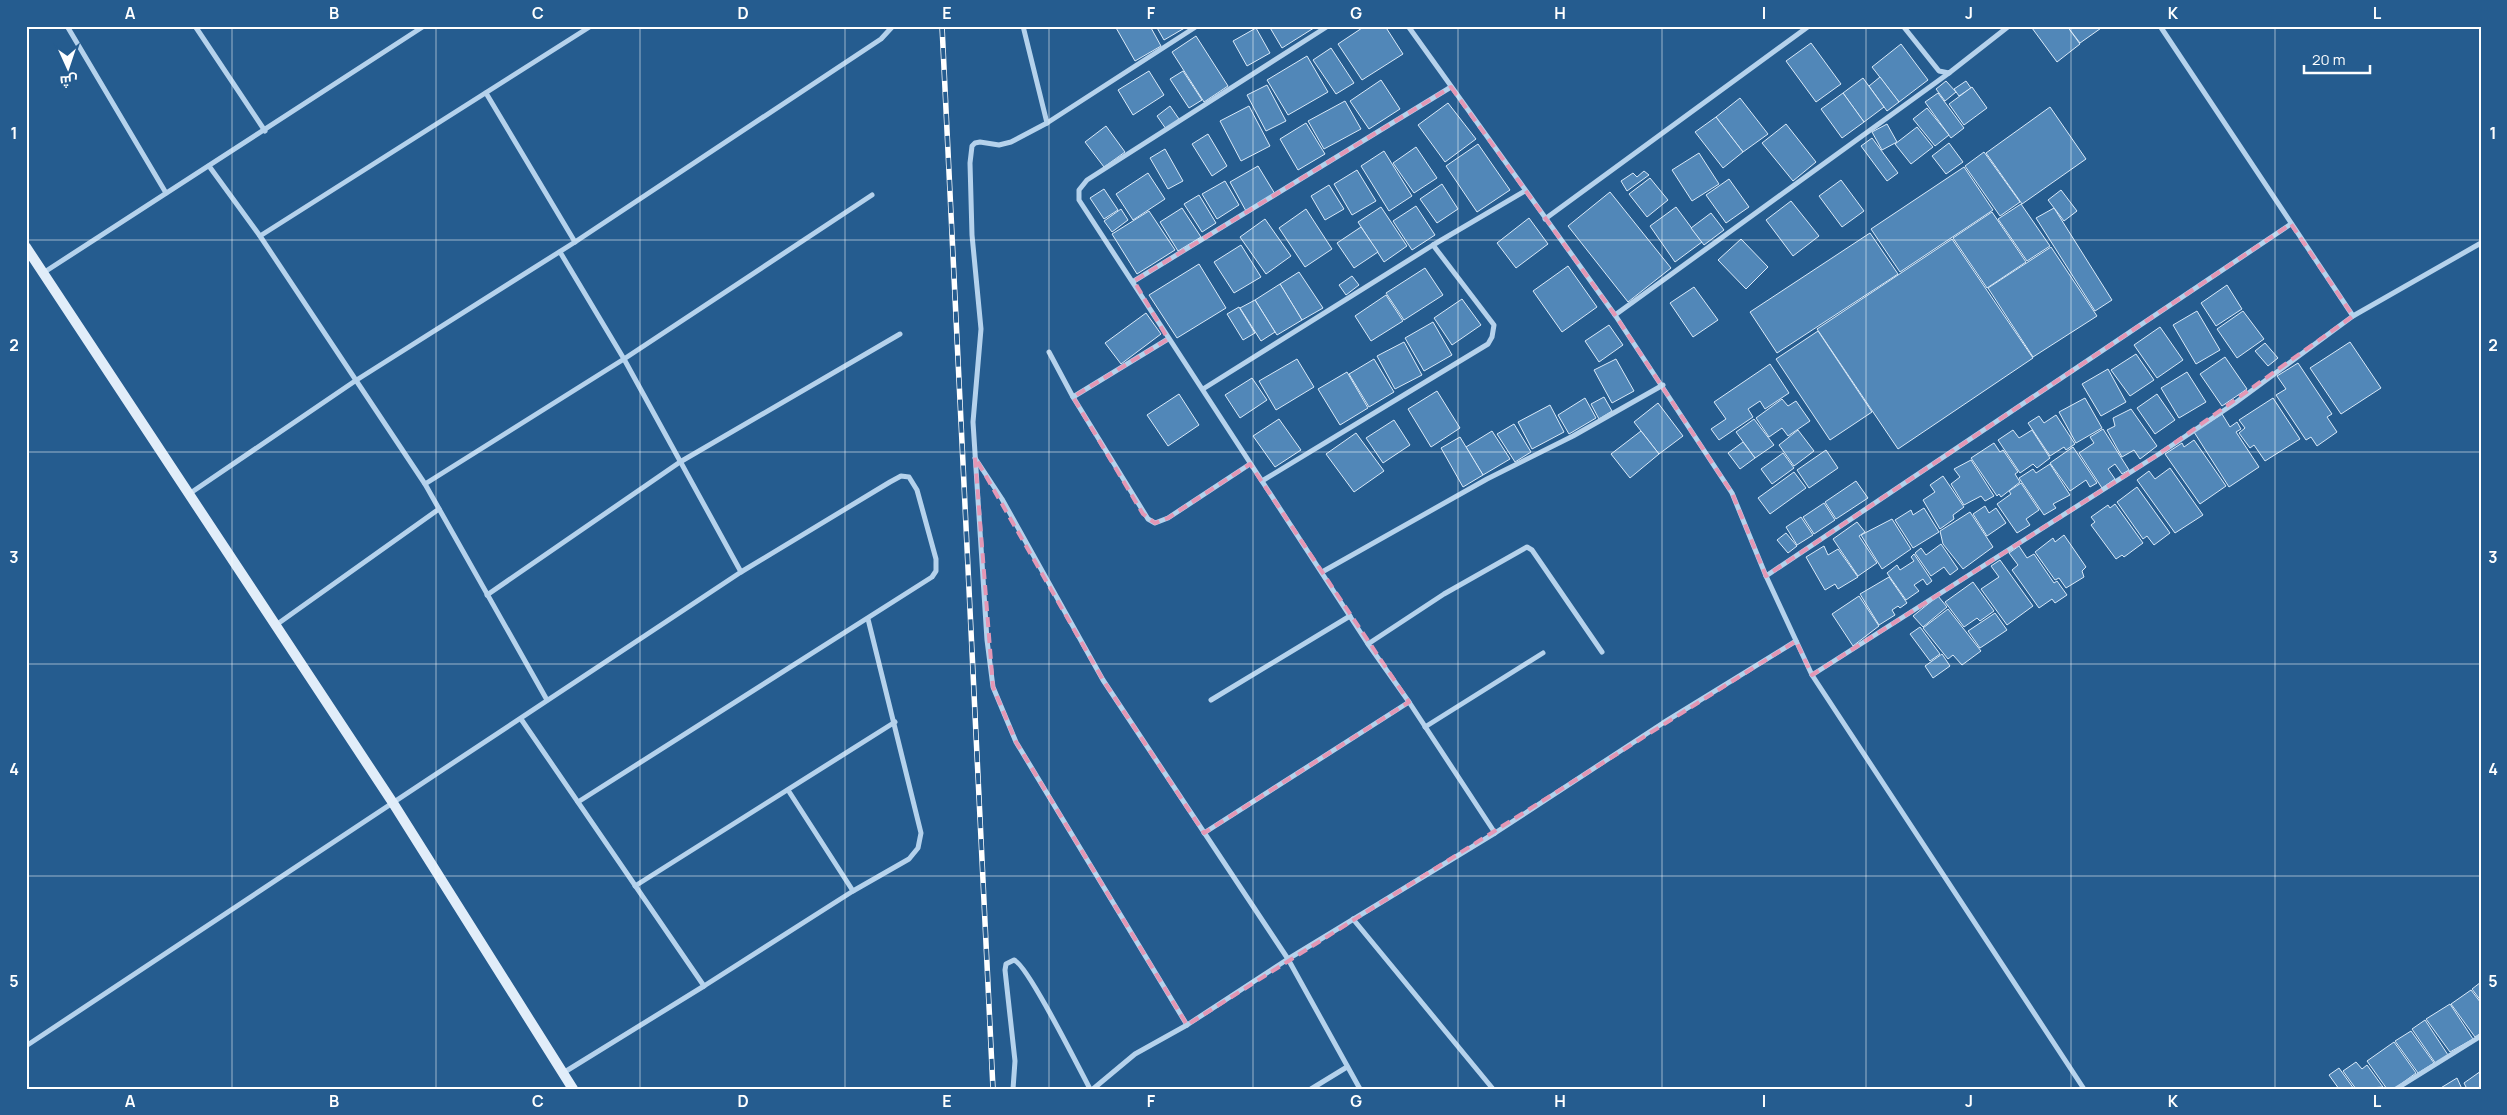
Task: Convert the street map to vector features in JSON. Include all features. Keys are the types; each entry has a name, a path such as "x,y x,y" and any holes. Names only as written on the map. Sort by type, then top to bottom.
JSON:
{"street":[{"path":"67,26 166,193"},
{"path":"195,26 265,131"},
{"path":"43,273 265,131 424,26"},
{"path":"260,236 591,26"},
{"path":"189,494 355,381 560,252 881,39 893,26"},
{"path":"1023,26 1047,123"},
{"path":"1187,1025 1016,742 998,704 992,681 986,640 975,457 973,406 978,375 981,329 972,235 970,163 972,146 980,142 992,145 1011,142 1047,123 1197,26"},
{"path":"1328,26 1082,184 1079,200 1368,644 1409,702 1494,833"},
{"path":"1408,26 1615,315 1663,385 1732,493 1766,576 1812,675 2084,1089"},
{"path":"1545,219 1809,26"},
{"path":"1903,26 1939,70 1949,73"},
{"path":"1615,315 1949,73 2009,26"},
{"path":"2160,26 2353,316"},
{"path":"1134,282 1451,87"},
{"path":"486,93 575,242"},
{"path":"209,166 260,236 425,484 547,700"},
{"path":"1203,389 1433,245 1525,191"},
{"path":"425,484 624,359 872,195"},
{"path":"1766,576 2291,224"},
{"path":"1812,675 2236,403 2353,316 2481,243"},
{"path":"1262,481 1488,344 1494,325 1433,245"},
{"path":"27,251 393,803 573,1089"},
{"path":"560,252 624,359 741,572"},
{"path":"488,595 680,462 900,334"},
{"path":"1073,397 1168,338"},
{"path":"1049,352 1073,397 1143,514 1155,523 1168,518 1250,464"},
{"path":"1322,572 1487,478 1573,436 1663,385"},
{"path":"975,457 1002,499 1103,680 1288,959 1360,1089"},
{"path":"26,1046 521,720 547,700 741,572 890,482 901,476 909,477 917,490 936,559 936,571 926,582 578,802"},
{"path":"276,625 439,509"},
{"path":"1368,644 1444,594 1527,547 1532,550 1602,652"},
{"path":"1211,700 1350,616"},
{"path":"563,1073 853,891 909,859 918,848 921,833 868,619"},
{"path":"1014,1089 1014,1062 1006,964 1014,960 1020,964 1092,1089 1135,1054 1187,1025 1288,959 1494,833 1663,723 1796,641"},
{"path":"1425,727 1543,654"},
{"path":"1204,833 1409,702"},
{"path":"521,720 704,986"},
{"path":"635,886 895,722"},
{"path":"788,790 853,891"},
{"path":"1353,919 1493,1089"},
{"path":"2396,1089 2481,1036"},
{"path":"1311,1089 1347,1067"}],"highlighted area":[{"path":"1451,87 1615,315 1732,493 1766,576 2291,224 2353,316 2159,454 1812,675 1796,641 1187,1025 1016,742 993,687 975,457 1103,680 1204,833 1409,702 1250,464 1168,518 1155,523 1143,514 1073,397 1168,339 1134,281"}],"building":[{"path":"1115,26 1150,26 1161,46 1135,61"},
{"path":"1156,26 1188,26 1164,40"},
{"path":"1269,26 1317,26 1282,48"},
{"path":"1365,26 1385,26 1403,54 1362,80 1338,44"},
{"path":"2035,26 2067,26 2080,44 2057,62 2032,28"},
{"path":"2067,26 2104,26 2080,43"},
{"path":"1256,28 1270,53 1247,66 1233,41"},
{"path":"1196,36 1228,86 1204,102 1172,52"},
{"path":"1811,43 1841,84 1816,102 1786,61"},
{"path":"1901,44 1928,80 1899,102 1872,67"},
{"path":"1331,48 1354,83 1336,94 1313,60"},
{"path":"1307,56 1328,92 1288,115 1267,80"},
{"path":"1149,71 1164,95 1133,115 1118,90"},
{"path":"1183,71 1202,100 1189,108 1170,79"},
{"path":"1880,77 1899,102 1887,111 1869,86"},
{"path":"1863,78 1884,107 1864,122 1843,93"},
{"path":"1381,80 1400,109 1369,129 1350,101"},
{"path":"1946,81 1956,92 1945,101 1936,89"},
{"path":"1966,81 1971,88 1959,96 1954,89"},
{"path":"1267,85 1286,121 1266,131 1247,95"},
{"path":"1972,87 1987,108 1964,125 1949,104"},
{"path":"1843,93 1864,122 1842,138 1821,109"},
{"path":"1938,93 1964,128 1951,138 1925,102"},
{"path":"1740,98 1768,134 1743,152 1716,117"},
{"path":"1345,101 1361,129 1324,149 1308,121"},
{"path":"1448,103 1476,139 1445,162 1418,125"},
{"path":"1170,106 1179,119 1166,129 1157,116"},
{"path":"1249,106 1270,146 1241,161 1220,121"},
{"path":"2050,107 2086,159 2022,204 1986,153"},
{"path":"1927,108 1949,135 1935,146 1913,119"},
{"path":"1716,117 1743,152 1723,168 1695,132"},
{"path":"1306,123 1325,154 1298,170 1280,139"},
{"path":"1786,124 1816,162 1793,181 1762,143"},
{"path":"1887,124 1897,142 1882,150 1872,132"},
{"path":"1106,126 1125,152 1104,167 1085,142"},
{"path":"1917,127 1933,147 1911,164 1895,144"},
{"path":"1208,134 1227,166 1212,176 1192,144"},
{"path":"1872,138 1898,173 1887,181 1861,146"},
{"path":"1949,143 1963,162 1946,174 1932,156"},
{"path":"1478,144 1510,190 1477,212 1446,166"},
{"path":"1416,147 1437,178 1414,193 1393,163"},
{"path":"1165,149 1183,181 1168,189 1150,158"},
{"path":"1384,151 1412,196 1389,211 1361,166"},
{"path":"1984,152 2020,202 2000,216 1965,166"},
{"path":"1699,153 1719,184 1692,201 1672,170"},
{"path":"1258,166 1275,194 1246,211 1230,182"},
{"path":"1964,167 1993,210 1900,272 1871,229"},
{"path":"1357,170 1376,201 1352,215 1334,184"},
{"path":"1644,171 1649,175 1627,191 1621,181 1633,173 1637,177"},
{"path":"1148,173 1165,199 1133,220 1116,194"},
{"path":"1650,178 1668,200 1647,217 1629,194"},
{"path":"1729,179 1749,207 1726,223 1706,195"},
{"path":"1841,180 1864,211 1842,227 1819,196"},
{"path":"1225,181 1239,205 1217,219 1202,194"},
{"path":"1442,184 1458,209 1437,223 1420,199"},
{"path":"1329,185 1344,209 1325,220 1311,196"},
{"path":"1104,189 1118,210 1104,219 1090,198"},
{"path":"2061,190 2077,211 2064,221 2048,200"},
{"path":"1610,192 1671,268 1628,302 1568,226"},
{"path":"1199,195 1216,223 1202,232 1184,204"},
{"path":"1791,201 1819,236 1793,256 1766,220"},
{"path":"2021,204 2050,246 2027,261 1998,219"},
{"path":"1416,206 1435,235 1412,250 1393,221"},
{"path":"1381,207 1407,246 1384,262 1358,222"},
{"path":"1676,207 1702,242 1675,262 1650,226"},
{"path":"1182,208 1201,237 1178,251 1160,222"},
{"path":"2054,208 2112,300 2095,311 2036,218"},
{"path":"1121,209 1128,220 1112,232 1104,221"},
{"path":"1306,209 1332,249 1305,267 1279,228"},
{"path":"1149,211 1175,250 1137,274 1112,234"},
{"path":"1992,212 2026,262 1987,288 1953,238"},
{"path":"1711,213 1724,230 1704,245 1691,228"},
{"path":"1529,218 1548,244 1516,268 1497,243"},
{"path":"1265,219 1291,256 1266,274 1240,237"},
{"path":"1361,227 1378,252 1354,268 1337,243"},
{"path":"1870,233 1898,274 1777,353 1750,312"},
{"path":"1741,239 1768,267 1746,289 1718,260"},
{"path":"1952,239 2033,358 1898,449 1817,329"},
{"path":"1241,245 1261,277 1234,293 1214,262"},
{"path":"2051,247 2097,316 2033,357 1988,288"},
{"path":"1199,264 1226,308 1177,338 1149,295"},
{"path":"1568,266 1597,307 1562,332 1533,291"},
{"path":"1425,268 1443,295 1404,320 1386,293"},
{"path":"1299,272 1323,308 1302,320 1280,284"},
{"path":"1352,276 1359,285 1346,295 1339,285"},
{"path":"1280,284 1302,320 1277,335 1255,300"},
{"path":"2227,285 2242,309 2216,326 2201,303"},
{"path":"1694,287 1718,320 1693,337 1670,303"},
{"path":"1386,295 1403,321 1371,341 1355,316"},
{"path":"1462,299 1481,325 1452,345 1434,318"},
{"path":"1255,300 1275,332 1261,341 1240,308"},
{"path":"1239,307 1255,333 1243,340 1227,314"},
{"path":"2197,311 2220,350 2196,364 2173,325"},
{"path":"2243,311 2264,339 2237,358 2217,329"},
{"path":"1146,313 1161,334 1121,364 1105,343"},
{"path":"1433,322 1452,355 1424,371 1405,338"},
{"path":"1609,325 1623,345 1599,362 1585,341"},
{"path":"2160,327 2183,360 2157,378 2134,345"},
{"path":"1818,331 1872,412 1830,440 1776,359"},
{"path":"1404,342 1422,375 1395,389 1377,356"},
{"path":"2350,342 2381,388 2341,414 2310,368"},
{"path":"2265,343 2278,358 2268,366 2255,351"},
{"path":"2136,354 2154,380 2130,396 2111,370"},
{"path":"2225,357 2247,389 2222,406 2200,374"},
{"path":"1297,359 1314,387 1276,410 1259,381"},
{"path":"1374,359 1394,392 1369,407 1349,374"},
{"path":"1616,359 1634,391 1612,403 1594,370"},
{"path":"2298,363 2332,414 2327,417 2337,432 2317,446 2311,437 2306,440 2276,395 2286,389 2277,376"},
{"path":"1770,364 1789,393 1765,409 1760,401 1748,409 1753,417 1719,440 1711,429 1726,419 1714,402"},
{"path":"2108,369 2126,402 2101,416 2082,384"},
{"path":"1347,372 1368,408 1340,425 1318,389"},
{"path":"2187,372 2206,402 2179,418 2161,388"},
{"path":"1252,378 1267,400 1240,418 1225,395"},
{"path":"1437,391 1460,428 1431,447 1408,409"},
{"path":"1179,394 1199,425 1168,446 1147,415"},
{"path":"2157,394 2175,420 2155,434 2137,408"},
{"path":"1604,397 1612,411 1599,419 1591,404"},
{"path":"1585,398 1596,418 1569,434 1558,415"},
{"path":"2085,398 2102,428 2076,443 2059,412"},
{"path":"2273,398 2300,439 2265,461 2254,445 2250,448 2239,433 2245,428 2239,420"},
{"path":"1782,399 1788,406 1796,401 1810,421 1788,436 1782,428 1769,437 1756,418"},
{"path":"1658,403 1683,436 1659,454 1634,422"},
{"path":"1550,405 1564,432 1532,449 1518,422"},
{"path":"2131,409 2157,446 2140,459 2134,450 2122,457 2107,430 2115,426 2113,418"},
{"path":"2222,414 2230,427 2237,422 2241,429 2236,432 2259,467 2229,487 2194,432"},
{"path":"2056,415 2075,444 2066,450 2064,447 2050,456 2028,423 2039,416 2044,423"},
{"path":"1279,419 1301,450 1275,467 1253,436"},
{"path":"1754,419 1774,445 1755,458 1736,432"},
{"path":"1394,420 1410,445 1383,463 1366,438"},
{"path":"1514,424 1531,452 1515,462 1497,434"},
{"path":"2103,429 2129,470 2122,474 2115,464 2108,469 2115,479 2102,488 2079,453 2094,443 2090,437"},
{"path":"1798,430 1814,451 1794,466 1779,445"},
{"path":"2013,430 2019,438 2032,430 2050,458 2037,468 2033,464 2020,473 1998,440"},
{"path":"1492,431 1510,459 1483,475 1466,447"},
{"path":"1641,431 1659,454 1630,478 1611,454"},
{"path":"1356,433 1384,471 1354,492 1326,454"},
{"path":"1460,437 1483,475 1463,487 1441,448"},
{"path":"2194,440 2226,486 2200,504 2165,454 2182,443 2184,447"},
{"path":"1743,442 1755,458 1740,469 1728,453"},
{"path":"1994,443 2000,452 2003,450 2018,472 2015,474 2020,482 2001,497 1999,494 1997,496 1971,458"},
{"path":"2073,447 2097,483 2090,487 2086,480 2070,491 2050,463"},
{"path":"1826,450 1838,468 1809,488 1797,470"},
{"path":"1783,453 1794,468 1772,484 1761,469"},
{"path":"1971,460 1994,496 1985,501 1981,496 1964,505 1951,484 1960,477 1954,469"},
{"path":"2050,464 2070,495 2053,504 2056,508 2044,515 2019,478 2033,469 2036,473"},
{"path":"2170,468 2203,515 2175,533 2137,480 2149,471 2155,479"},
{"path":"1794,472 1806,488 1770,514 1758,498"},
{"path":"1943,476 1964,507 1953,515 1954,519 1940,529 1923,500 1935,492 1930,485"},
{"path":"1856,481 1868,498 1836,519 1825,502"},
{"path":"2021,483 2039,510 2026,519 2030,525 2017,533 1997,504 2011,494 2009,491"},
{"path":"2137,487 2170,533 2154,545 2147,536 2143,539 2117,502"},
{"path":"1824,503 1835,520 1814,534 1803,517"},
{"path":"2115,504 2143,543 2124,557 2122,555 2116,559 2091,525 2095,522 2091,517 2108,505 2110,508"},
{"path":"1985,506 1989,513 1996,508 2006,523 1987,536 1973,514"},
{"path":"1924,508 1939,532 1913,548 1895,520 1911,510 1913,515"},
{"path":"1970,512 1993,547 1963,569 1943,544 1940,531"},
{"path":"1801,517 1813,535 1797,545 1786,527"},
{"path":"1892,519 1911,549 1882,569 1861,535"},
{"path":"1857,522 1865,532 1859,536 1877,563 1858,576 1833,539"},
{"path":"1786,533 1797,546 1788,553 1777,540"},
{"path":"2064,535 2086,567 2082,571 2084,577 2066,588 2059,578 2055,580 2035,552 2053,538 2055,542"},
{"path":"1941,544 1958,569 1950,575 1944,567 1931,576 1915,553 1921,548 1926,555"},
{"path":"1824,546 1828,555 1838,549 1858,577 1838,589 1835,584 1825,590 1806,557"},
{"path":"2019,546 2027,558 2034,554 2054,583 2057,581 2067,595 2055,603 2052,599 2039,608 2012,570 2018,565 2009,553"},
{"path":"1914,554 1932,581 1927,585 1923,579 1914,585 1919,591 1906,600 1887,573 1897,565 1900,570 1914,561 1911,557"},
{"path":"2000,560 2033,606 2007,625 1981,589 1999,577 1991,566"},
{"path":"1889,577 1907,603 1900,608 1898,606 1892,610 1895,615 1879,625 1860,594"},
{"path":"1973,582 1994,611 1980,621 1977,618 1964,627 1945,602"},
{"path":"1859,596 1879,626 1853,646 1832,614"},
{"path":"1938,596 1947,607 1923,627 1913,616"},
{"path":"1948,609 1981,651 1962,665 1953,655 1948,659 1923,628"},
{"path":"1995,613 2007,630 1980,648 1968,631"},
{"path":"1920,627 1940,654 1930,661 1910,634"},
{"path":"1942,654 1950,666 1933,678 1925,666"},
{"path":"2481,982 2481,1001 2472,989"},
{"path":"2471,990 2481,1003 2481,1033 2475,1037 2451,1004"},
{"path":"2450,1004 2473,1039 2450,1052 2426,1019"},
{"path":"2425,1020 2448,1055 2436,1064 2412,1029"},
{"path":"2411,1031 2434,1063 2418,1073 2395,1041"},
{"path":"2394,1042 2416,1073 2394,1089 2387,1089 2367,1061"},
{"path":"2356,1062 2362,1069 2367,1065 2383,1087 2356,1089 2343,1071"},
{"path":"2339,1068 2354,1089 2339,1089 2329,1075"},
{"path":"2481,1071 2481,1089 2467,1089 2464,1083"},
{"path":"2457,1078 2462,1089 2439,1089"}],"railway":[{"path":"942,26 993,1089"}]}
